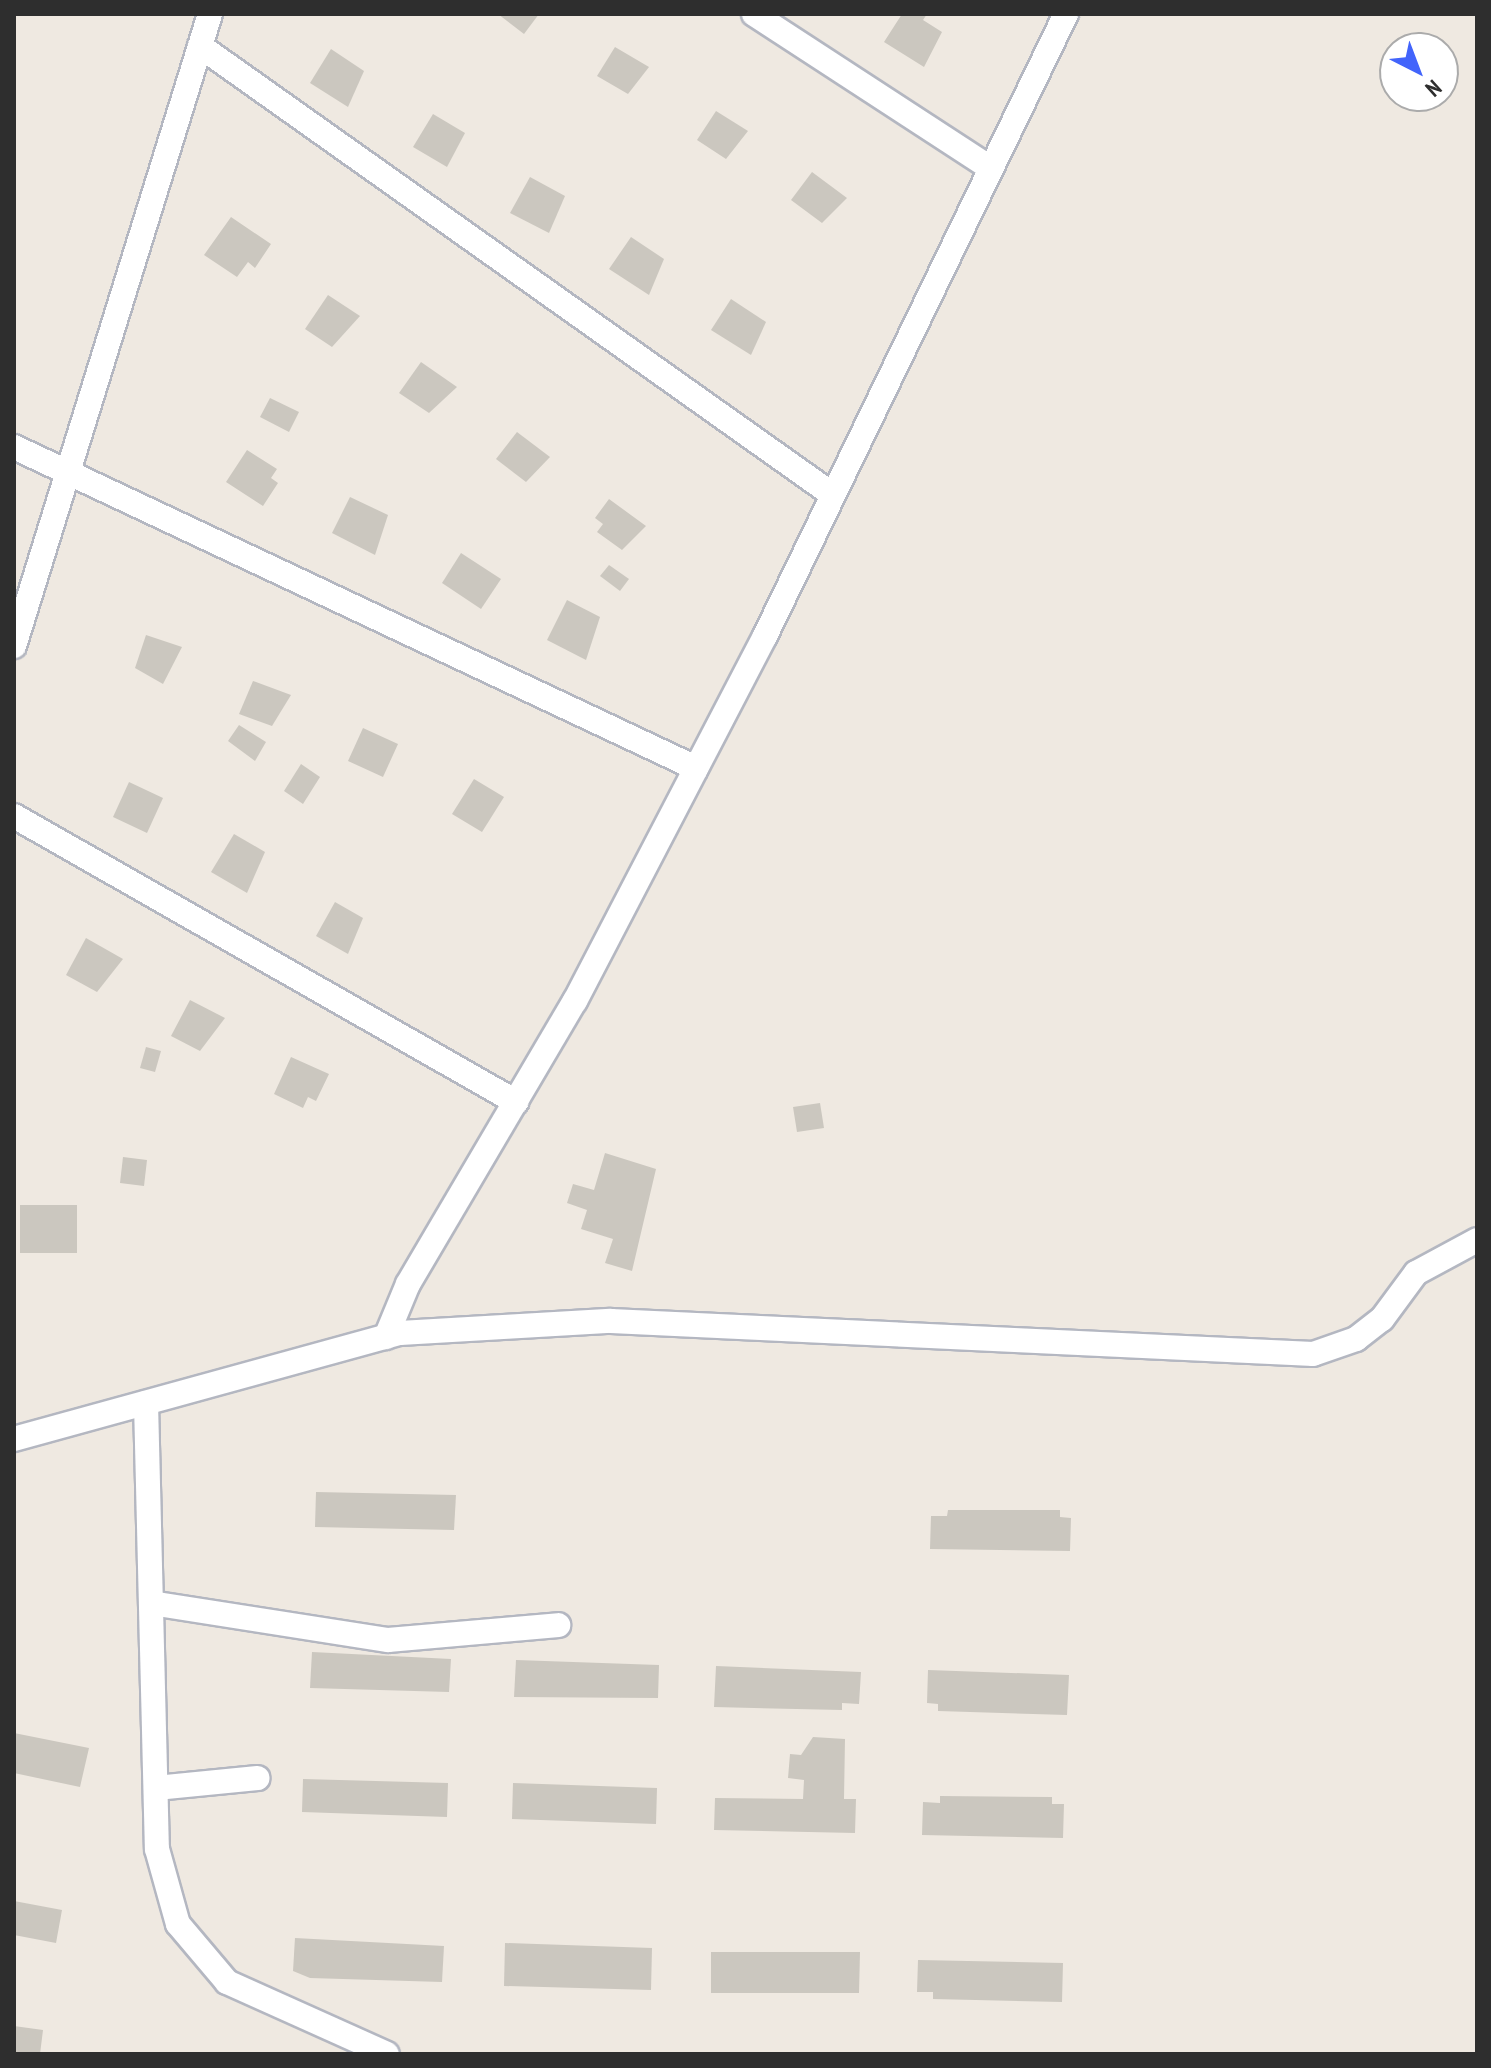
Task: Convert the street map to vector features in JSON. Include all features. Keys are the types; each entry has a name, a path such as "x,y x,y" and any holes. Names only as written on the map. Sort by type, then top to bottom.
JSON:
{"street":[{"path":"14,646 210,14"},
{"path":"754,14 990,168"},
{"path":"386,1337 408,1284 516,1102 696,768 833,495 1066,14"},
{"path":"200,46 833,495"},
{"path":"14,447 66,475 696,768"},
{"path":"14,816 516,1102"},
{"path":"14,1439 386,1337 611,1321 1313,1354 1356,1339 1382,1319 1416,1273 1477,1240"},
{"path":"146,1403 157,1849 178,1924 227,1982 387,2054"},
{"path":"151,1603 388,1640 558,1625"},
{"path":"156,1788 258,1778"}],"building":[{"path":"498,14 539,14 524,34"},
{"path":"902,14 927,14 923,20 942,32 924,67 884,42"},
{"path":"615,47 649,67 628,94 597,76"},
{"path":"331,49 364,71 348,107 310,83"},
{"path":"716,111 748,131 726,159 697,140"},
{"path":"433,114 465,133 447,167 413,147"},
{"path":"812,172 847,198 822,223 791,200"},
{"path":"530,177 565,196 549,233 510,213"},
{"path":"231,217 271,244 255,268 248,262 237,277 204,255"},
{"path":"631,237 664,259 649,295 609,269"},
{"path":"328,295 360,316 332,347 305,329"},
{"path":"731,299 766,322 751,355 711,330"},
{"path":"421,362 457,387 429,413 399,393"},
{"path":"270,398 299,412 289,432 260,417"},
{"path":"517,432 550,457 526,482 496,459"},
{"path":"247,450 277,469 271,478 278,483 263,506 226,482"},
{"path":"350,497 388,515 375,555 332,533"},
{"path":"609,499 646,526 622,550 597,532 603,524 595,518"},
{"path":"461,553 501,579 481,609 442,583"},
{"path":"609,565 629,579 620,591 600,576"},
{"path":"567,600 600,617 586,660 547,640"},
{"path":"146,635 182,647 163,684 135,668"},
{"path":"253,681 291,695 272,726 239,714"},
{"path":"239,725 266,742 255,761 228,741"},
{"path":"363,728 398,744 383,777 348,761"},
{"path":"301,764 320,777 303,804 284,791"},
{"path":"474,779 504,797 482,832 452,814"},
{"path":"129,782 163,798 147,833 113,817"},
{"path":"234,834 265,852 247,893 211,872"},
{"path":"335,902 363,918 348,954 316,936"},
{"path":"86,938 123,959 97,992 66,975"},
{"path":"190,1000 225,1018 200,1051 171,1036"},
{"path":"146,1047 161,1051 155,1072 140,1068"},
{"path":"291,1057 329,1074 316,1101 308,1097 303,1108 274,1094"},
{"path":"820,1103 824,1128 797,1132 793,1107"},
{"path":"605,1153 656,1169 632,1271 605,1263 613,1239 581,1229 587,1210 567,1203 573,1184 594,1190"},
{"path":"123,1157 147,1160 144,1186 120,1183"},
{"path":"20,1205 77,1205 77,1253 20,1253"},
{"path":"316,1492 456,1495 454,1530 315,1527"},
{"path":"948,1510 1060,1510 1060,1517 1071,1518 1070,1551 930,1549 931,1516 947,1516"},
{"path":"312,1652 451,1659 449,1692 310,1688"},
{"path":"516,1660 659,1665 658,1698 514,1697"},
{"path":"716,1666 861,1672 859,1704 842,1703 842,1710 714,1707"},
{"path":"928,1670 1069,1675 1067,1715 938,1711 938,1704 927,1703"},
{"path":"14,1733 89,1748 80,1787 14,1773"},
{"path":"813,1737 845,1739 844,1799 856,1799 855,1833 714,1830 715,1798 803,1799 804,1780 788,1778 790,1754 801,1755"},
{"path":"303,1779 448,1783 447,1817 302,1812"},
{"path":"513,1783 657,1788 656,1824 512,1819"},
{"path":"940,1796 1052,1797 1052,1804 1064,1804 1063,1838 922,1835 923,1802 940,1803"},
{"path":"14,1901 62,1910 56,1943 14,1935"},
{"path":"295,1938 444,1946 442,1982 310,1978 293,1971"},
{"path":"505,1943 652,1948 651,1990 504,1986"},
{"path":"711,1952 860,1952 859,1993 711,1993"},
{"path":"918,1960 1063,1963 1062,2002 933,1999 933,1992 917,1992"},
{"path":"14,2026 43,2030 40,2054 14,2054"}]}
